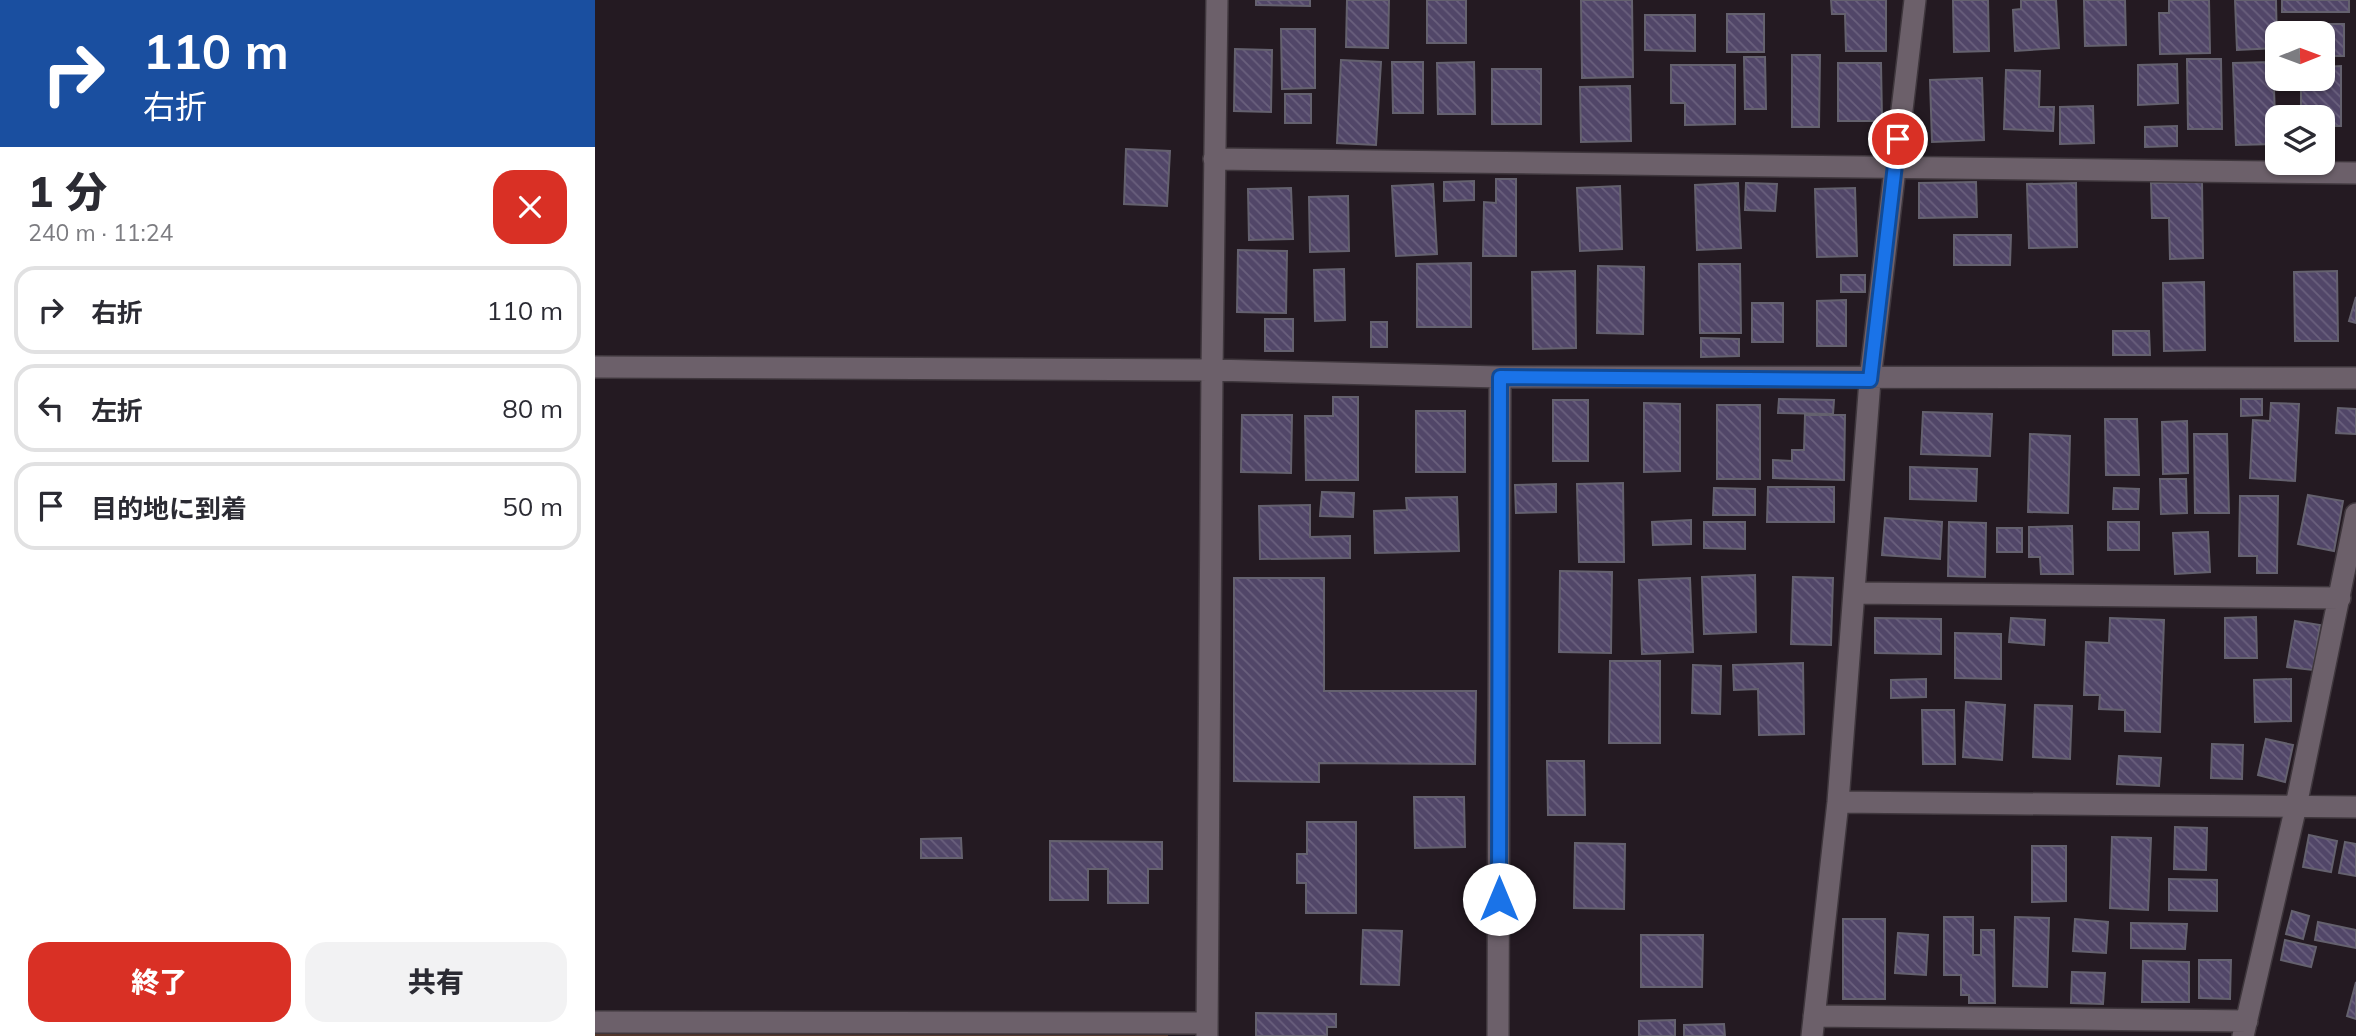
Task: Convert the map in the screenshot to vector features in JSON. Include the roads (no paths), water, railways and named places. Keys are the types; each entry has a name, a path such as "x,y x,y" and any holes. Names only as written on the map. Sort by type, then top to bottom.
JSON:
{"street":[{"path":"595,1022 1207,1029 1217,0"},
{"path":"1915,0 1870,380 1838,802 1813,1026 2245,1028 2296,806 2356,514"},
{"path":"1214,159 2356,173"},
{"path":"595,368 1212,370 1500,377 1870,380 2356,378"},
{"path":"1498,1036 1500,377"},
{"path":"1854,593 2340,598"},
{"path":"1838,802 2356,807"}]}
